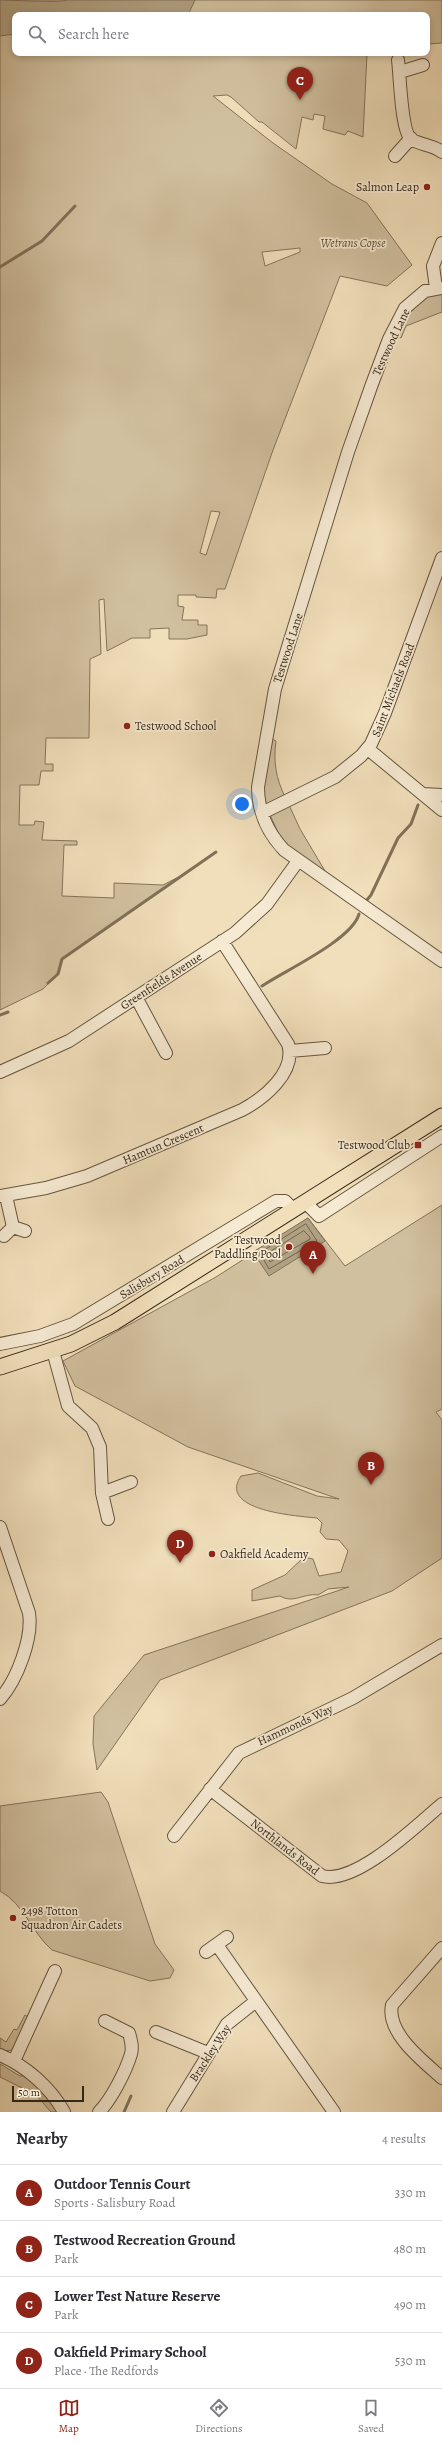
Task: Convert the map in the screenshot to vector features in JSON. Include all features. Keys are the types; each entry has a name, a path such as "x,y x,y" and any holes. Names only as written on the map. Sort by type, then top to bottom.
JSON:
{"main road":[{"name":"Salisbury Road","path":"0,1367 53,1351 115,1322 300,1207 442,1116"}],"street":[{"path":"398,60 406,128 410,138 433,146 442,152"},
{"path":"400,72 423,65"},
{"path":"395,156 410,138"},
{"path":"439,288 433,266 442,243"},
{"name":"Testwood Lane","path":"439,288 419,294 402,313 376,373 348,452 273,695 259,776 259,799 262,813 274,838 298,861 442,961"},
{"name":"Saint Michaels Road","path":"262,813 335,778 368,749 380,727 442,558"},
{"path":"368,749 442,810"},
{"path":"423,794 442,795"},
{"name":"Greenfields Avenue","path":"0,1072 62,1045 222,941 251,920 267,904 298,861"},
{"path":"222,941 284,1036 290,1051 325,1048"},
{"path":"136,997 166,1054"},
{"name":"Hamtun Crescent","path":"13,1227 3,1196 62,1184 88,1176 254,1104 274,1086 288,1064 290,1051"},
{"name":"Salisbury Road","path":"0,1344 40,1336 73,1324 276,1202 285,1200 319,1216 442,1136"},
{"path":"4,1236 13,1227 25,1231"},
{"path":"53,1351 68,1406 92,1428 100,1447 102,1493 108,1519"},
{"path":"102,1493 131,1482"},
{"path":"0,1527 29,1613 30,1628 17,1669 0,1699"},
{"name":"Hammonds Way","path":"174,1836 233,1759 246,1748 353,1698 442,1645"},
{"name":"Northlands Road","path":"210,1789 322,1876 331,1878 339,1877 379,1857 442,1804"},
{"path":"206,1952 227,1937"},
{"path":"217,1945 334,2112"},
{"path":"442,1948 394,2001 390,2012 394,2026 414,2053 442,2078"},
{"path":"14,2061 56,1970"},
{"name":"Brackley Way","path":"172,2112 227,2024 256,2002"},
{"path":"99,2112 112,2094 131,2054 132,2043 129,2033 105,2021"},
{"path":"156,2032 208,2054"},
{"path":"0,2055 14,2061 46,2087 64,2112"}],"green space":[{"name":"Wetrans Copse","path":"0,0 442,0 442,43 430,44 430,12 12,12 12,56 367,56 363,137 348,131 345,135 323,129 325,116 314,114 313,120 302,117 296,149 262,122 259,122 231,97 227,95 213,96 273,143 332,184 367,203 412,265 387,286 340,276 273,450 225,589 217,589 216,598 196,597 196,595 178,595 178,606 184,607 182,620 198,620 198,625 207,625 207,635 187,639 169,639 169,628 150,629 150,638 132,638 107,651 104,599 99,600 101,654 90,659 89,738 46,738 45,764 53,764 53,771 41,771 39,785 20,785 19,825 34,825 35,821 44,822 42,840 77,841 77,845 64,845 62,896 114,898 114,883 163,885 188,872 62,959 58,974 43,989 0,1010","holes":["300,248 300,252 265,266 262,252","211,511 220,512 206,555 200,553"]},
{"path":"442,292 442,312 406,326 401,338 397,335 409,313 419,302 433,294"},
{"path":"272,739 276,741 276,770 279,783 285,797 266,805 263,790"},
{"path":"289,805 300,829 328,876 282,841 270,815"},
{"path":"442,1205 442,1409 436,1412 442,1420 442,1558 392,1591 160,1680 97,1770 93,1744 94,1716 144,1655 349,1587 328,1589 318,1595 308,1595 294,1599 280,1596 252,1601 252,1590 285,1575 304,1557 313,1559 319,1576 341,1572 348,1551 339,1540 326,1539 320,1532 322,1523 317,1518 278,1513 249,1504 240,1497 237,1488 241,1476 258,1473 317,1496 339,1499 188,1447 75,1386 63,1361 216,1277 308,1218 345,1266"},
{"path":"101,1792 108,1802 155,1944 174,1970 170,1978 150,1981 52,1950 15,1903 0,1891 0,1806"},
{"path":"25,2015 28,2017 23,2026 26,2029 13,2050 0,2051 0,2038 6,2042 14,2029 17,2030"},
{"path":"0,2064 20,2076 26,2076 40,2088 58,2112 51,2112 36,2095 0,2077"}],"water":[{"path":"0,0 195,0 189,12 12,12 12,34 0,36"},
{"name":"Testwood Paddling Pool","path":"308,1218 325,1241 269,1276 253,1252"}],"waterway":[{"path":"0,267 42,241 75,206"},
{"path":"366,901 371,895 398,838 411,824 418,805"},
{"path":"48,983 58,974 62,959 216,852"},
{"path":"262,986 331,944 354,924 359,914"},
{"path":"0,1015 8,1012"},
{"path":"124,2112 131,2096"}],"place":[{"name":"Lower Test Nature Reserve","path":"300,100"},
{"name":"Salmon Leap","path":"427,187"},
{"name":"Testwood School","path":"127,726"},
{"name":"Testwood Club","path":"418,1145"},
{"name":"Testwood Paddling Pool","path":"289,1247"},
{"name":"Outdoor Tennis Court","path":"313,1274"},
{"name":"Testwood Recreation Ground","path":"371,1485"},
{"name":"Oakfield Academy","path":"212,1554"},
{"name":"Oakfield Primary School","path":"180,1563"},
{"name":"2498 Totton Squadron Air Cadets","path":"13,1918"}]}
